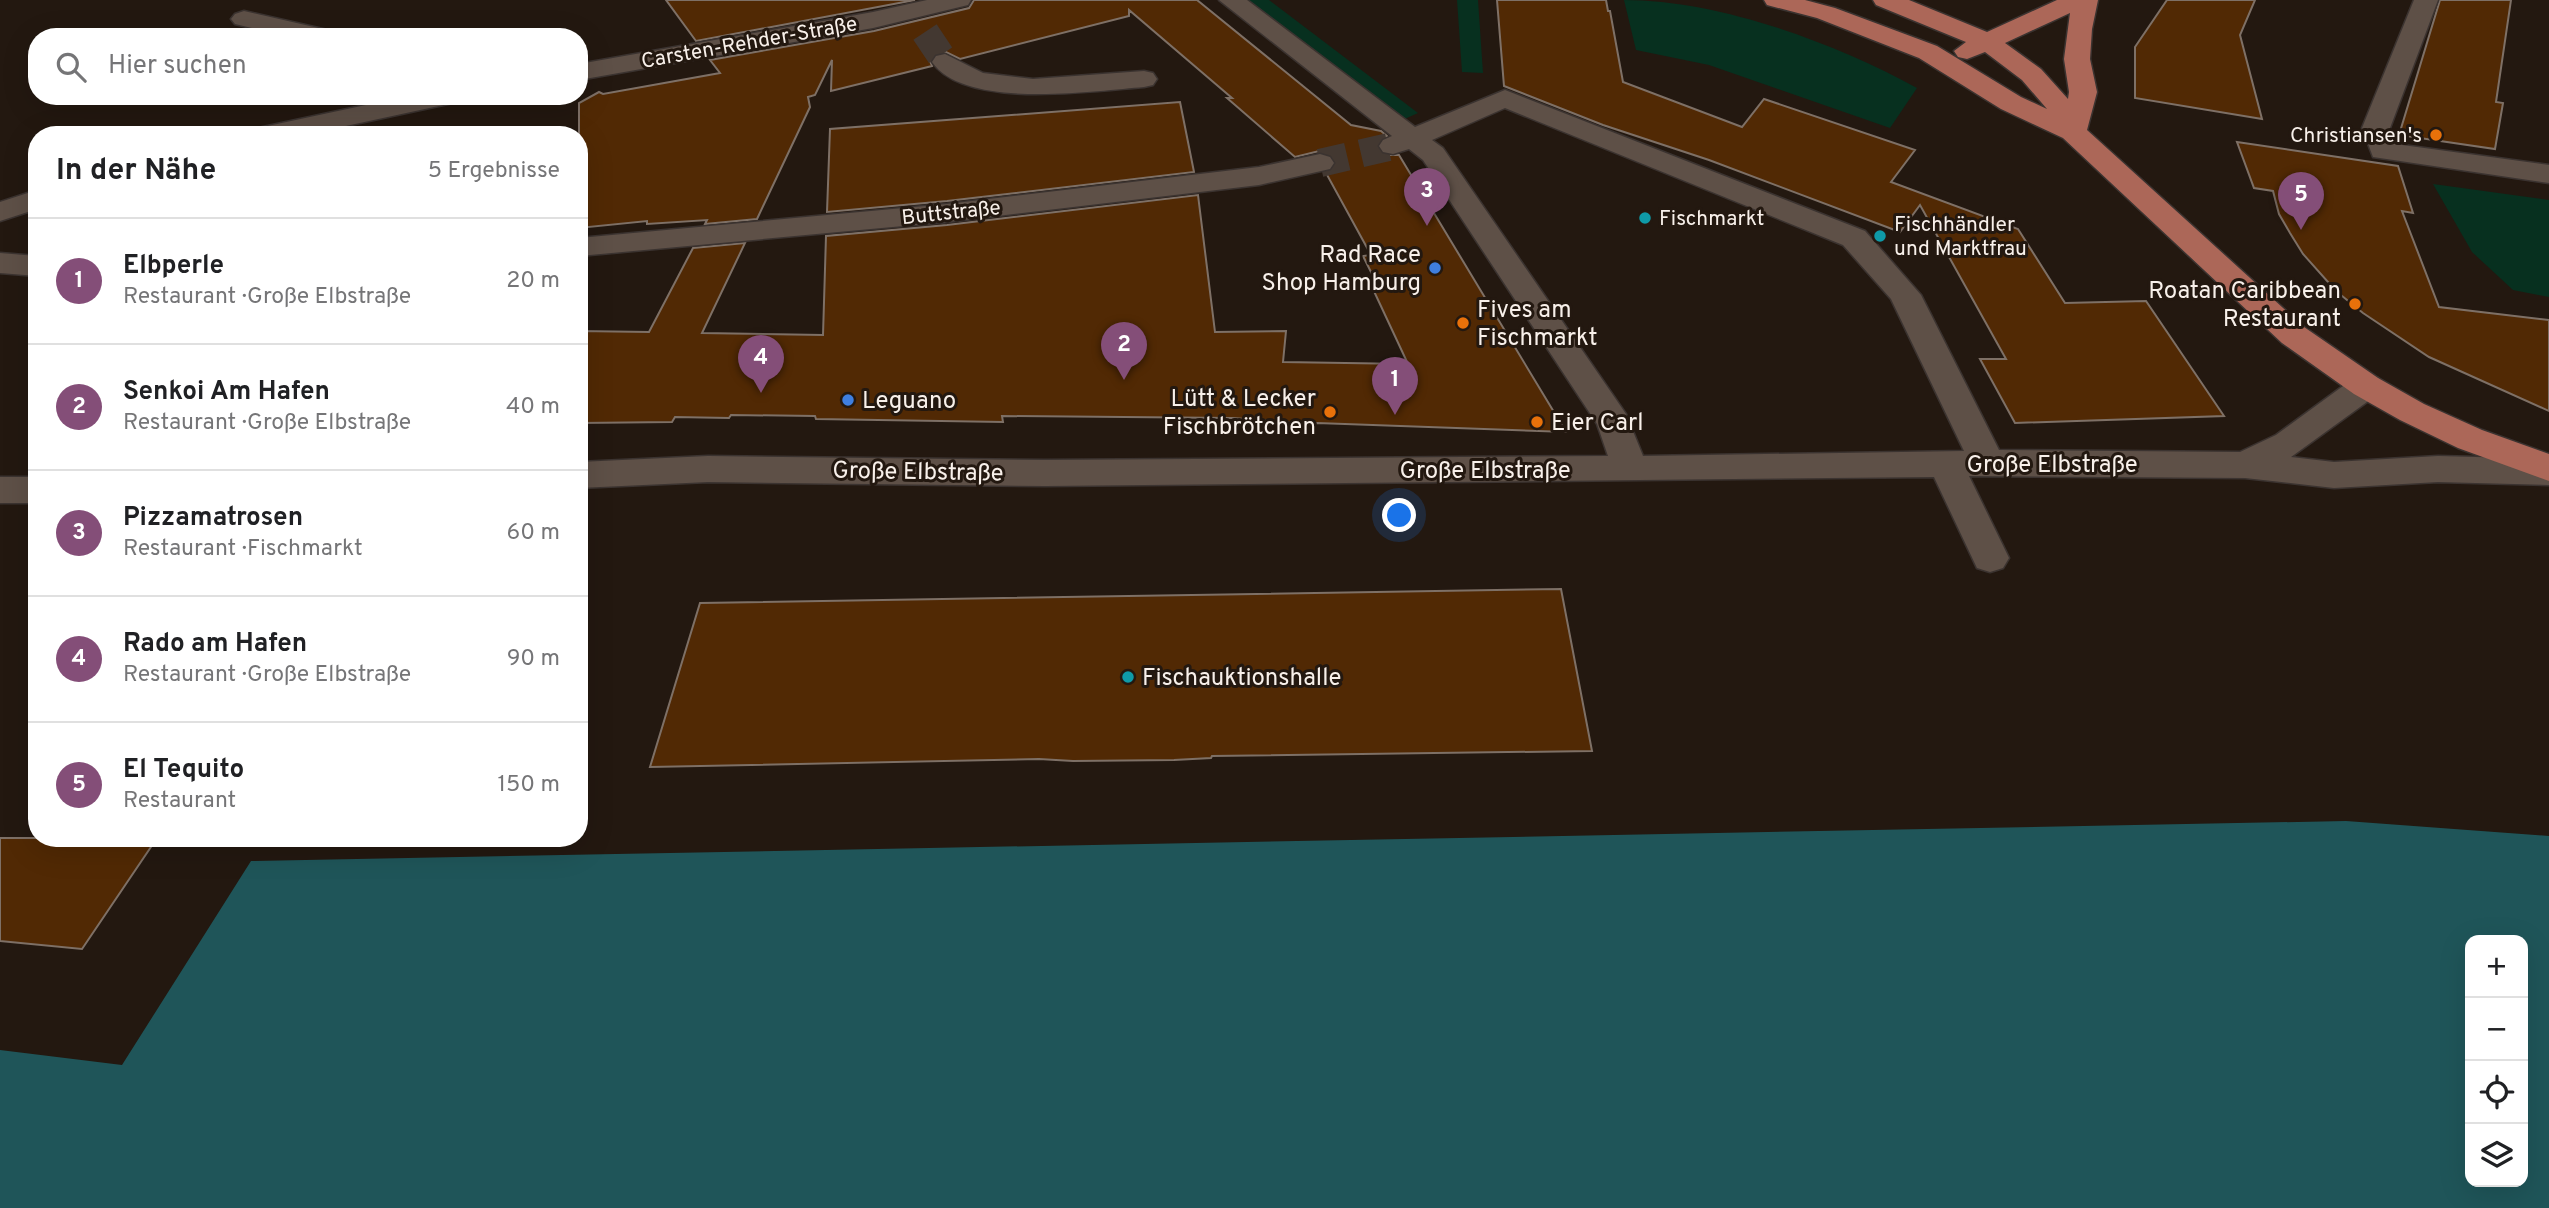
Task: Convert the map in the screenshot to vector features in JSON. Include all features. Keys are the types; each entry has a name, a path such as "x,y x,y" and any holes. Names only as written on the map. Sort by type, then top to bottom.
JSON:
{"main road":[{"path":"1776,0 1870,28 1946,61 2011,103 2073,132"},
{"path":"1885,0 1917,11 1985,42 2026,69 2049,92 2073,132 2293,335 2366,386 2412,412 2470,439 2549,470"},
{"path":"1946,61 2077,0"},
{"path":"2073,132 2083,92 2077,59 2079,29 2086,0"}],"street":[{"name":"Carsten-Rehder-Straße","path":"588,71 920,22 959,0"},
{"path":"1231,0 1402,142 1433,154 1614,422 1630,469"},
{"path":"2426,0 2376,128 2383,151 2549,174"},
{"path":"244,19 286,28"},
{"path":"944,62 976,80 1033,87 1144,79"},
{"path":"1402,142 1505,98 1854,238 1905,295 1988,463"},
{"path":"300,126 402,105"},
{"name":"Buttstraße","path":"588,246 947,214 1259,176 1320,163"},
{"path":"0,212 28,202"},
{"path":"0,264 28,266"},
{"name":"Große Elbstraße","path":"588,475 708,469 1045,472 1630,469 1988,463 2245,466 2288,444 2366,386"},
{"path":"1946,464 1990,558"},
{"path":"2245,466 2334,475 2438,469 2549,470"},
{"path":"0,490 28,490"}],"green space":[{"path":"1245,0 1269,0 1418,113 1400,121"},
{"path":"1457,0 1478,0 1483,73 1462,72"},
{"path":"1624,0 1698,7 1775,27 1850,55 1917,88 1890,128 1709,65 1636,50"},
{"path":"2433,184 2549,200 2549,297 2513,290 2472,252"}],"water":[{"path":"2346,821 2549,836 2549,1208 0,1208 0,1050 122,1065 251,861"}],"building":[{"path":"666,0 915,0 696,41"},
{"path":"974,0 1197,0 1351,125 1381,131 1387,136 1381,139 1377,147 1382,155 1399,155 1566,432 1317,423 1310,427 1297,427 1288,422 1232,418 1002,416 1003,422 731,415 729,418 675,417 672,422 588,423 588,331 649,332 693,248 745,243 702,333 823,335 826,236 947,225 1198,195 1215,332 1286,331 1283,362 1408,364 1372,287 1378,286 1363,256 1371,255 1326,173 1336,164 1332,156 1319,151 1295,157 1227,98 1232,98 1129,10 1129,16 960,59 946,52 935,53 930,61 932,66 831,91 832,60 815,95 808,97 810,107 757,219 705,224 707,220 647,224 647,221 588,227 588,126 579,126 579,105 588,105 588,98 599,92 603,94 720,73 710,60 874,31 969,8"},
{"path":"1497,0 1606,0 1623,82 1742,127 1764,99 1915,150 1891,182 2018,229 2065,303 2146,301 2224,416 2015,423 1980,359 2006,359 1920,205 1900,232 1709,160 1603,125 1504,86"},
{"path":"2167,0 2255,0 2240,35 2262,119 2135,98 2135,47"},
{"path":"2440,0 2511,0 2496,102 2503,103 2495,149 2399,135"},
{"path":"1180,102 1194,172 827,212 830,129"},
{"path":"2237,142 2398,166 2413,213 2402,211 2439,307 2549,320 2549,411 2429,357 2363,313 2336,291 2303,254 2279,214 2273,191 2254,188"},
{"name":"Fischauktionshalle","path":"1561,589 1592,751 650,767 700,603"},
{"path":"0,838 28,838 28,847 151,847 82,949 0,941"}],"tunnel":[{"path":"925,32 945,62"},
{"path":"1320,163 1393,146"}],"place":[{"name":"Christiansen's","path":"2436,135"},
{"name":"Fischmarkt","path":"1645,218"},
{"name":"Pizzamatrosen","path":"1427,226"},
{"name":"El Tequito","path":"2301,230"},
{"name":"Fischhändler und Marktfrau","path":"1880,236"},
{"name":"Rad Race Shop Hamburg","path":"1435,268"},
{"name":"Roatan Caribbean Restaurant","path":"2355,304"},
{"name":"Fives am Fischmarkt","path":"1463,323"},
{"name":"Senkoi Am Hafen","path":"1124,380"},
{"name":"Rado am Hafen","path":"761,393"},
{"name":"Leguano","path":"848,400"},
{"name":"Lütt & Lecker Fischbrötchen","path":"1330,412"},
{"name":"Elbperle","path":"1395,415"},
{"name":"Eier Carl","path":"1537,422"},
{"name":"Fischauktionshalle","path":"1128,677"}]}
